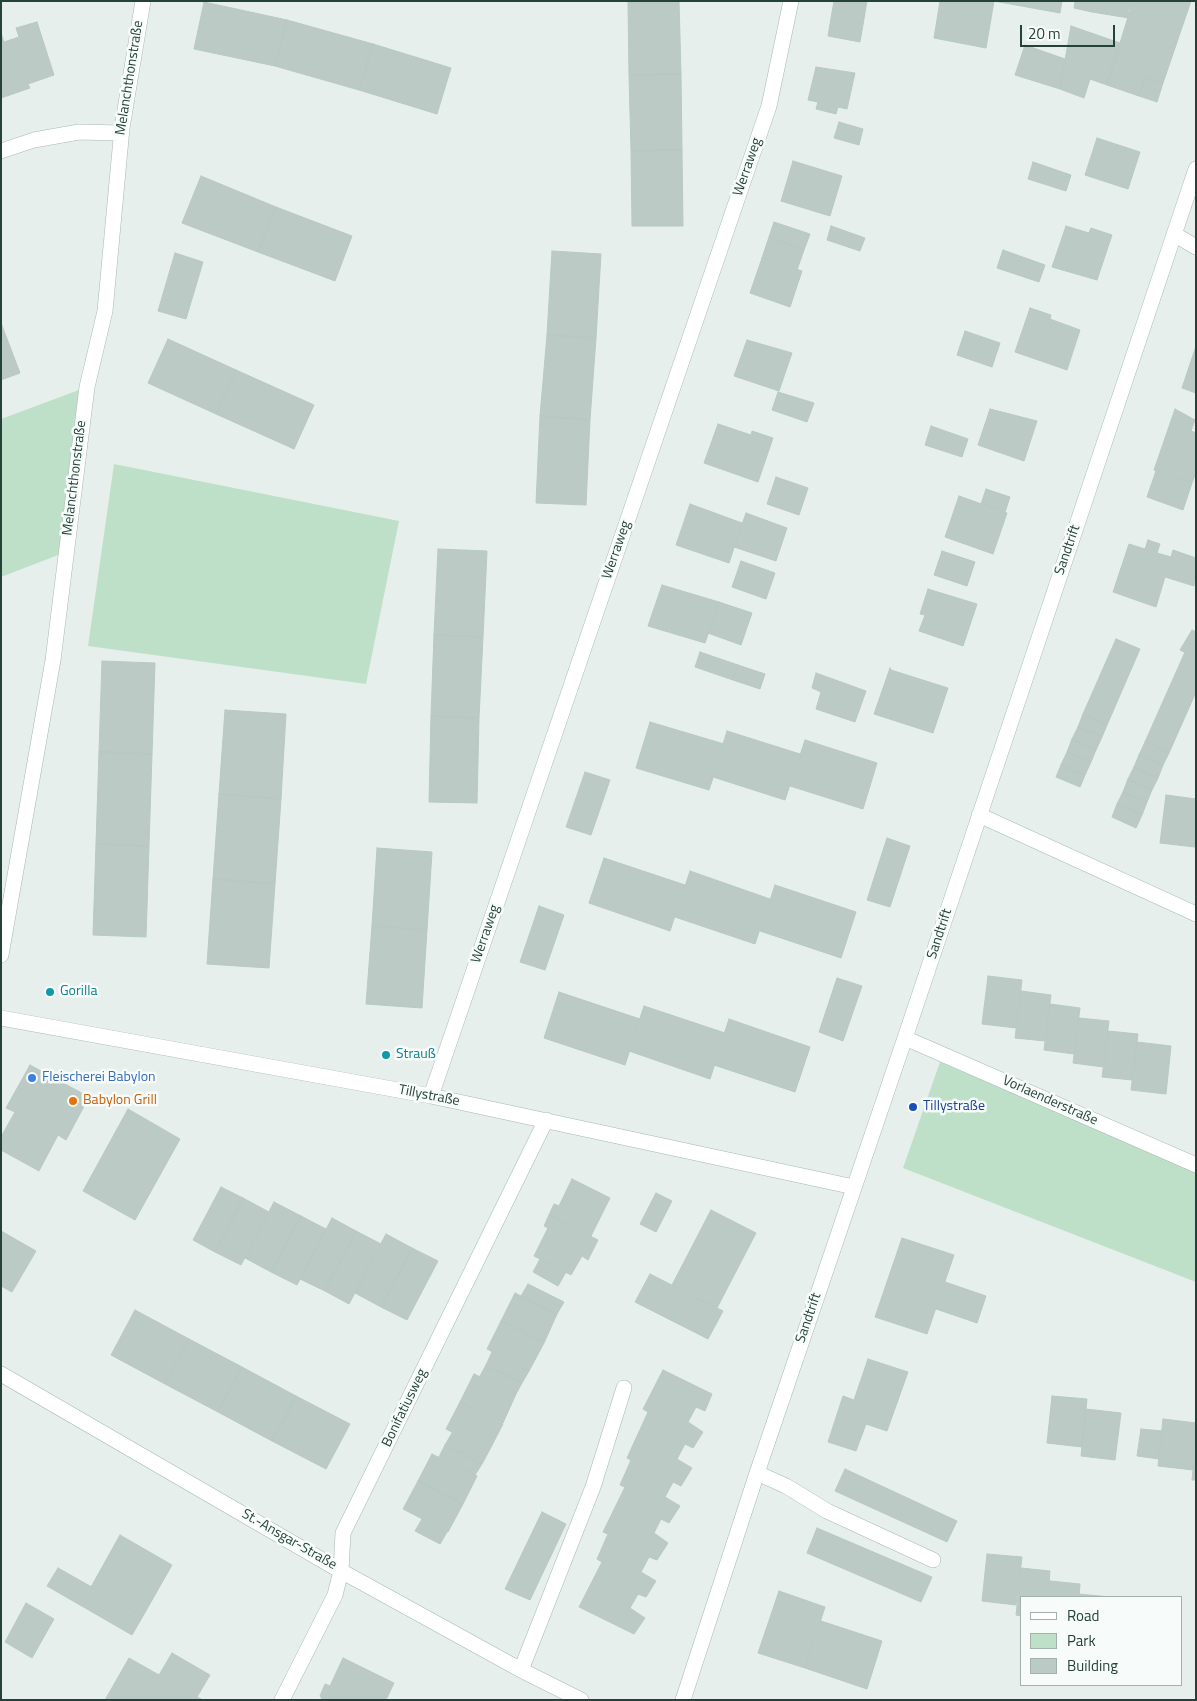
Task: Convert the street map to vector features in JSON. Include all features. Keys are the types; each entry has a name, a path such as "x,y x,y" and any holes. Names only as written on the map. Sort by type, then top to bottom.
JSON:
{"street":[{"name":"Melanchthonstraße","path":"1,955 53,660 87,387 105,311 121,134 143,1"},
{"name":"Werraweg","path":"431,1096 769,106 791,1"},
{"path":"1,151 34,140 79,132 121,134"},
{"name":"Sandtrift","path":"683,1700 757,1473 1196,169"},
{"path":"1174,234 1196,247"},
{"path":"979,815 1196,914"},
{"name":"Tillystraße","path":"1,1018 431,1096 854,1187"},
{"name":"Vorlaenderstraße","path":"905,1038 1196,1165"},
{"name":"Bonifatiusweg","path":"282,1700 335,1596 341,1571 343,1534 546,1120"},
{"name":"St.-Ansgar-Straße","path":"1,1374 341,1571 521,1670 581,1700"},
{"path":"521,1670 593,1487 624,1388"},
{"path":"757,1473 786,1486 827,1511 933,1560"}],"green space":[{"path":"87,387 66,552 1,577 1,419"},
{"path":"114,464 399,521 366,684 88,646"},
{"path":"940,1062 1196,1171 1196,1282 903,1168"}],"building":[{"path":"628,1 679,1 681,74 629,75"},
{"path":"834,1 867,1 860,42 828,36"},
{"path":"940,1 994,1 986,48 934,38"},
{"path":"994,1 1062,1 1060,13"},
{"path":"1075,1 1094,1 1092,12 1074,8"},
{"path":"1094,1 1133,1 1128,12 1130,13 1129,18 1092,12"},
{"path":"1133,1 1191,1 1163,83 1145,77 1139,96 1107,85"},
{"path":"204,2 287,20 275,66 194,49"},
{"path":"287,20 373,44 359,90 275,66"},
{"path":"37,22 54,75 28,84 30,88 1,98 1,33 4,42 19,37 16,28"},
{"path":"1071,26 1120,43 1107,85 1090,79 1084,98 1060,89"},
{"path":"373,44 451,68 437,114 359,90"},
{"path":"1025,45 1065,59 1060,89 1015,75"},
{"path":"816,67 855,73 847,109 838,107 836,114 816,109 818,102 808,100"},
{"path":"681,74 682,150 631,151 629,75"},
{"path":"1145,77 1163,83 1157,102 1139,96"},
{"path":"839,122 863,129 859,145 834,138"},
{"path":"1097,138 1140,152 1128,189 1085,175"},
{"path":"682,150 683,226 632,226 631,151"},
{"path":"793,161 842,176 830,216 781,201"},
{"path":"1033,162 1071,175 1066,191 1028,179"},
{"path":"201,176 276,207 258,252 182,223"},
{"path":"276,207 352,236 335,281 258,252"},
{"path":"774,222 810,234 804,250 769,237"},
{"path":"831,226 865,238 860,251 827,240"},
{"path":"1066,226 1089,233 1091,228 1112,235 1097,280 1052,267"},
{"path":"769,237 804,250 797,270 762,258"},
{"path":"1003,250 1045,265 1039,282 997,268"},
{"path":"552,251 601,254 596,338 547,335"},
{"path":"175,253 203,262 186,319 158,311"},
{"path":"762,258 802,271 790,307 750,293"},
{"path":"1030,308 1051,315 1050,319 1080,330 1067,370 1015,352"},
{"path":"1,323 20,373 1,380"},
{"path":"965,331 1000,343 992,367 957,355"},
{"path":"547,335 596,338 590,420 540,416"},
{"path":"168,339 236,370 216,414 148,383"},
{"path":"747,340 792,353 779,391 734,376"},
{"path":"1196,346 1196,393 1182,388"},
{"path":"236,370 314,405 294,449 216,414"},
{"path":"778,392 814,403 807,422 772,410"},
{"path":"990,409 1037,421 1024,461 978,445"},
{"path":"1175,409 1195,420 1191,431 1196,433 1196,473 1192,483 1154,470"},
{"path":"540,416 590,420 586,505 536,503"},
{"path":"718,424 751,435 752,431 773,438 758,482 704,463"},
{"path":"931,426 968,439 962,457 925,445"},
{"path":"1156,471 1192,483 1183,510 1147,497"},
{"path":"776,477 808,488 799,515 767,504"},
{"path":"986,489 1010,497 1005,512 981,504"},
{"path":"959,496 1007,513 993,554 945,537"},
{"path":"690,504 742,523 729,563 676,545"},
{"path":"746,513 787,528 776,561 734,547"},
{"path":"1148,540 1160,544 1157,553 1171,557 1173,550 1196,558 1194,586 1165,577 1156,607 1113,592 1129,544 1145,549"},
{"path":"438,549 487,551 483,637 434,635"},
{"path":"942,551 975,562 967,586 934,575"},
{"path":"741,561 775,573 766,599 732,587"},
{"path":"662,585 719,602 705,643 648,626"},
{"path":"928,589 977,604 963,646 919,631 925,615 920,614"},
{"path":"719,602 752,613 741,645 708,633"},
{"path":"1192,630 1196,632 1196,658 1180,650"},
{"path":"434,635 483,637 479,718 431,716"},
{"path":"1116,639 1140,649 1107,725 1083,714"},
{"path":"700,652 738,665 733,680 695,667"},
{"path":"1185,652 1196,658 1196,692 1169,753 1145,742"},
{"path":"102,661 155,663 152,754 99,752"},
{"path":"738,665 765,674 760,689 733,680"},
{"path":"890,668 891,670 948,688 933,733 874,714"},
{"path":"816,673 866,691 855,722 816,709 821,692 812,688"},
{"path":"225,710 286,714 281,799 219,794"},
{"path":"1083,714 1107,725 1102,737 1078,727"},
{"path":"431,716 479,718 477,803 429,802"},
{"path":"650,722 724,744 709,790 636,768"},
{"path":"1078,727 1102,737 1096,750 1072,739"},
{"path":"727,731 800,754 785,800 713,777"},
{"path":"1072,739 1096,750 1091,762 1067,752"},
{"path":"805,740 877,763 863,809 790,786"},
{"path":"1145,742 1169,753 1163,765 1139,755"},
{"path":"99,752 152,754 149,846 96,844"},
{"path":"1067,752 1091,762 1085,775 1061,765"},
{"path":"1139,755 1163,765 1158,778 1134,767"},
{"path":"1061,765 1085,775 1080,787 1056,777"},
{"path":"1134,767 1158,778 1152,790 1128,779"},
{"path":"585,772 610,780 591,835 566,827"},
{"path":"1128,779 1152,790 1147,802 1123,792"},
{"path":"1123,792 1147,802 1142,815 1117,804"},
{"path":"219,794 281,799 275,884 213,879"},
{"path":"1166,795 1196,799 1195,847 1160,843"},
{"path":"1117,804 1142,815 1136,828 1112,817"},
{"path":"887,838 910,846 890,907 867,900"},
{"path":"96,844 149,846 146,937 93,935"},
{"path":"377,848 432,852 427,930 372,926"},
{"path":"604,858 685,885 670,931 589,903"},
{"path":"690,871 770,899 755,944 675,917"},
{"path":"213,879 275,884 269,968 207,964"},
{"path":"775,885 856,912 841,958 760,931"},
{"path":"539,906 564,915 545,970 520,962"},
{"path":"372,926 427,930 422,1008 366,1004"},
{"path":"988,976 1022,980 1016,1028 982,1024"},
{"path":"837,978 862,986 843,1041 819,1032"},
{"path":"1021,991 1051,995 1045,1041 1015,1038"},
{"path":"559,992 640,1019 625,1065 544,1038"},
{"path":"1050,1004 1080,1008 1074,1054 1044,1050"},
{"path":"644,1006 725,1033 710,1079 629,1051"},
{"path":"1079,1018 1109,1021 1103,1067 1073,1063"},
{"path":"729,1019 810,1047 795,1092 714,1065"},
{"path":"1108,1031 1138,1034 1132,1080 1102,1077"},
{"path":"1137,1042 1171,1046 1166,1094 1131,1090"},
{"path":"30,1065 89,1097 66,1140 58,1135 39,1171 1,1150 1,1137 15,1112 6,1108"},
{"path":"128,1109 180,1139 135,1220 83,1191"},
{"path":"572,1179 610,1198 591,1236 549,1215 554,1204 559,1206"},
{"path":"221,1187 243,1198 215,1252 193,1240"},
{"path":"656,1193 672,1201 656,1232 640,1224"},
{"path":"243,1198 269,1212 241,1265 215,1252"},
{"path":"274,1202 301,1216 271,1272 245,1258"},
{"path":"711,1210 756,1233 717,1308 672,1285"},
{"path":"549,1215 598,1240 588,1260 582,1256 571,1275 534,1256 548,1228 544,1226"},
{"path":"301,1216 326,1229 297,1285 271,1272"},
{"path":"332,1218 356,1231 325,1291 300,1279"},
{"path":"1,1231 36,1251 12,1292 1,1286"},
{"path":"356,1231 381,1244 349,1304 325,1291"},
{"path":"386,1234 412,1248 381,1307 355,1293"},
{"path":"902,1238 954,1255 927,1334 875,1317"},
{"path":"412,1248 438,1261 407,1320 381,1307"},
{"path":"540,1259 566,1272 558,1286 533,1272"},
{"path":"650,1274 723,1311 708,1339 635,1302"},
{"path":"945,1282 986,1296 977,1323 936,1309"},
{"path":"528,1284 564,1302 557,1314 521,1296"},
{"path":"515,1293 557,1314 544,1343 501,1321"},
{"path":"135,1310 189,1339 165,1384 111,1355"},
{"path":"501,1321 544,1343 529,1371 487,1349"},
{"path":"189,1339 242,1367 218,1412 165,1384"},
{"path":"492,1352 529,1371 522,1383 486,1365"},
{"path":"868,1359 908,1372 887,1431 866,1424 856,1451 828,1442 843,1396 854,1400"},
{"path":"486,1365 522,1383 516,1394 480,1376"},
{"path":"242,1367 296,1396 272,1441 218,1412"},
{"path":"663,1370 712,1394 705,1411 696,1407 688,1422 703,1432 693,1448 685,1444 677,1459 692,1468 681,1486 673,1482 665,1497 680,1506 669,1523 661,1519 654,1533 668,1543 657,1560 649,1557 641,1572 656,1581 646,1597 638,1594 630,1608 645,1618 634,1634 579,1607 602,1562 597,1559 608,1534 603,1532 625,1487 620,1485 631,1460 627,1458 648,1412 643,1409"},
{"path":"474,1374 516,1394 503,1423 460,1402"},
{"path":"296,1396 350,1424 326,1469 272,1441"},
{"path":"1052,1396 1087,1399 1082,1447 1047,1443"},
{"path":"460,1402 503,1424 489,1451 446,1429"},
{"path":"1086,1409 1121,1413 1115,1460 1081,1456"},
{"path":"1163,1419 1196,1423 1193,1470 1158,1466"},
{"path":"1141,1429 1162,1431 1159,1459 1137,1456"},
{"path":"452,1433 489,1451 482,1464 445,1445"},
{"path":"1196,1443 1196,1480 1192,1480"},
{"path":"445,1445 482,1464 475,1475 439,1457"},
{"path":"432,1454 477,1476 463,1504 418,1481"},
{"path":"845,1469 957,1521 947,1542 835,1491"},
{"path":"418,1481 463,1504 448,1532 403,1509"},
{"path":"542,1512 566,1524 530,1600 505,1589"},
{"path":"422,1519 447,1532 440,1544 415,1531"},
{"path":"817,1528 932,1577 921,1602 807,1553"},
{"path":"120,1535 172,1565 143,1616 91,1587"},
{"path":"987,1554 1022,1557 1016,1605 982,1601"},
{"path":"58,1568 143,1616 132,1635 47,1586"},
{"path":"1021,1568 1050,1571 1048,1596 1020,1596 1020,1616 1016,1615"},
{"path":"1050,1581 1080,1584 1079,1596 1048,1596"},
{"path":"779,1591 825,1607 805,1668 758,1653"},
{"path":"1079,1594 1100,1596 1079,1596"},
{"path":"26,1603 54,1619 32,1658 5,1642"},
{"path":"821,1621 882,1641 867,1689 805,1668"},
{"path":"172,1653 210,1675 197,1697 203,1700 105,1700 129,1658 159,1675"},
{"path":"343,1658 394,1683 386,1700 323,1700 320,1696 325,1684 330,1686"}],"place":[{"name":"Gorilla","path":"50,992"},
{"name":"Strauß","path":"386,1055"},
{"name":"Fleischerei Babylon","path":"32,1078"},
{"name":"Babylon Grill","path":"73,1101"},
{"name":"Tillystraße","path":"913,1107"}]}
